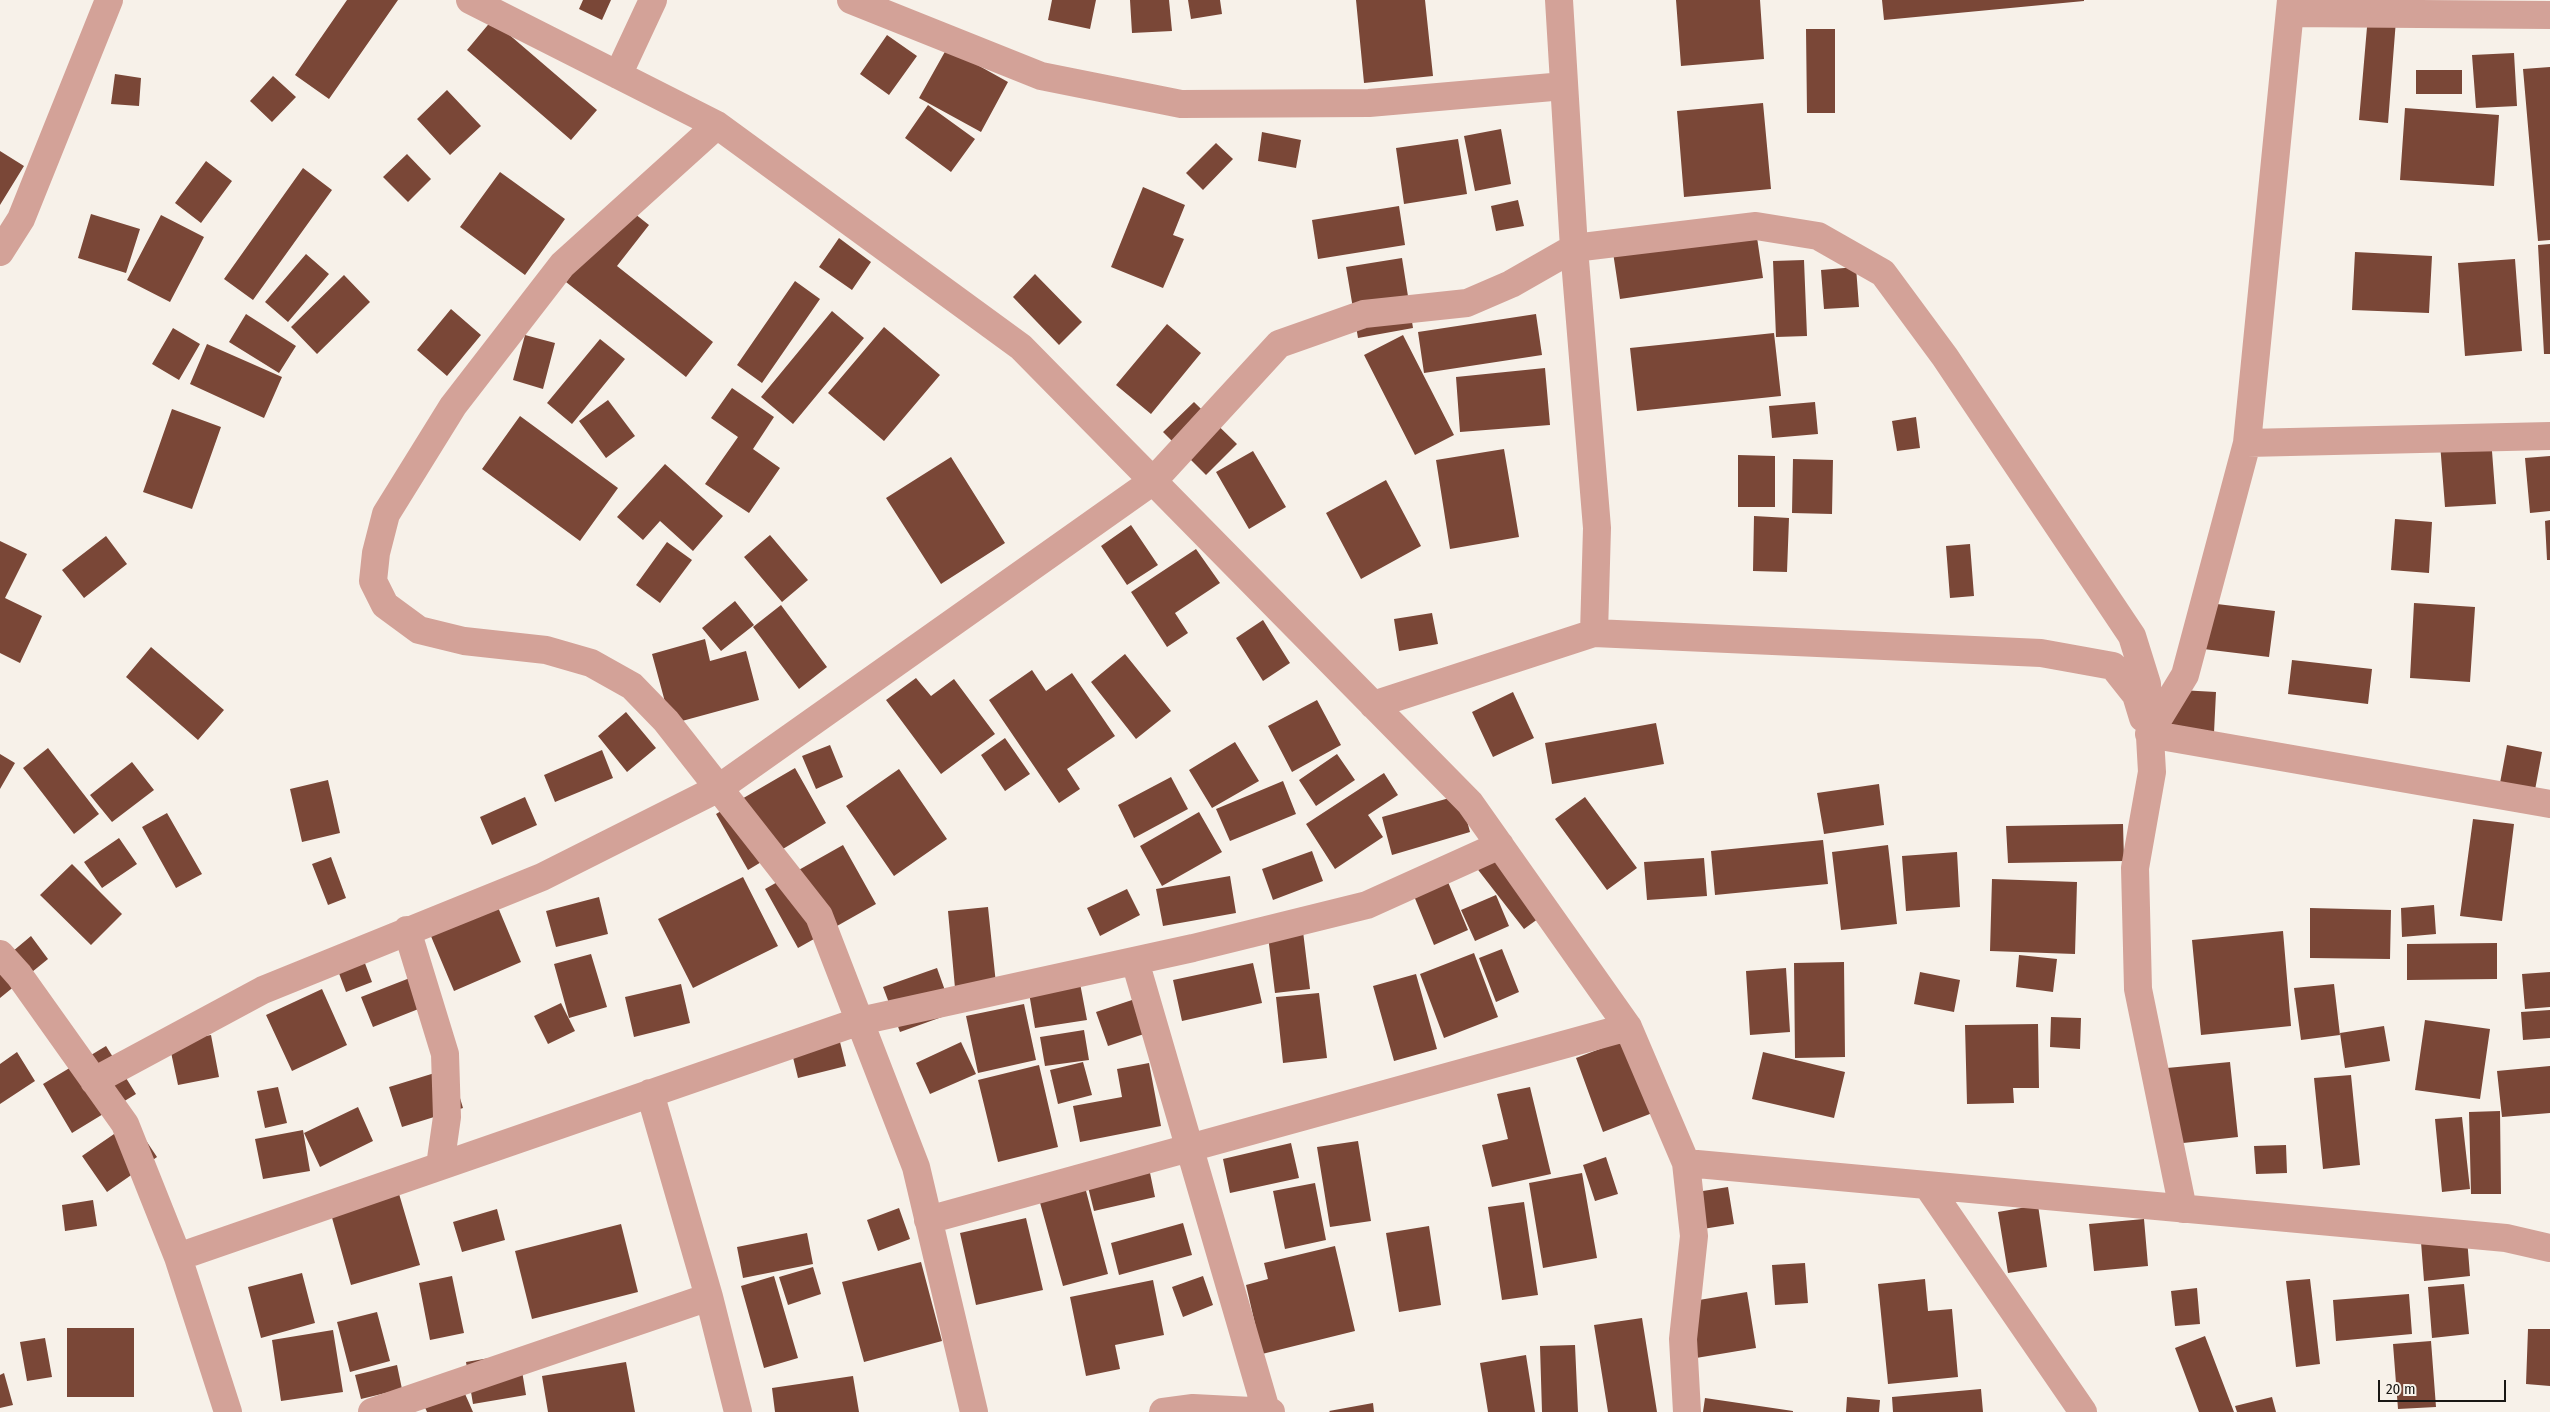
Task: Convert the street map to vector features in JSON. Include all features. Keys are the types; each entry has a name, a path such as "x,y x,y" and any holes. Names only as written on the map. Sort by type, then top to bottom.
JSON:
{"street":[{"path":"0,252 20,219 109,0"},
{"path":"470,0 717,125 1021,348 1470,803 1628,1027 1686,1163 1694,1236 1683,1338 1687,1412"},
{"path":"618,75 653,0"},
{"path":"851,0 1041,76 1181,104 1369,103 1564,86"},
{"path":"1559,0 1574,248 1597,528 1594,633"},
{"path":"2149,734 2185,676 2247,443 2290,7 2550,15"},
{"path":"717,125 562,265 453,406 386,514 376,553 374,581 385,605 419,630 464,641 546,650 591,663 632,686 666,721 819,916 916,1167 974,1412"},
{"path":"94,1081 263,990 542,876 719,788 1153,481 1279,344 1364,314 1467,303 1511,284 1574,248 1756,226 1818,236 1883,273 1945,357 2132,636 2147,684 2152,772 2135,868 2138,989 2183,1209"},
{"path":"2247,443 2550,436"},
{"path":"1373,705 1594,633 2041,653 2113,666 2136,695 2149,734"},
{"path":"2149,734 2550,804"},
{"path":"178,1257 860,1021 1135,961 1367,905 1500,845"},
{"path":"407,930 445,1054 447,1117 440,1166"},
{"path":"0,954 19,975 125,1124 178,1257 228,1412"},
{"path":"1135,961 1269,1411 1193,1408 1163,1412"},
{"path":"928,1220 1628,1027"},
{"path":"650,1093 710,1297 738,1412"},
{"path":"1686,1163 2506,1238 2550,1248"},
{"path":"1927,1185 2083,1412"},
{"path":"372,1412 710,1297"}],"building":[{"path":"347,0 398,0 329,99 295,75"},
{"path":"583,0 611,0 602,20 579,9"},
{"path":"1052,0 1096,0 1090,29 1048,20"},
{"path":"1130,0 1169,0 1172,31 1132,33"},
{"path":"1188,0 1220,0 1222,14 1191,19"},
{"path":"1356,0 1425,0 1433,76 1364,83"},
{"path":"1676,0 1760,0 1764,59 1681,66"},
{"path":"1882,0 2084,0 2084,1 1884,20"},
{"path":"2369,4 2397,7 2388,123 2359,120"},
{"path":"492,20 597,110 571,140 467,50"},
{"path":"1806,29 1835,29 1835,113 1807,113"},
{"path":"887,35 917,56 889,95 860,74"},
{"path":"947,48 1008,82 981,132 919,98"},
{"path":"2514,53 2517,106 2476,108 2472,55"},
{"path":"2550,67 2550,240 2538,241 2523,69"},
{"path":"2416,70 2462,70 2462,94 2416,94"},
{"path":"115,74 141,78 139,106 111,104"},
{"path":"273,76 296,97 272,122 250,101"},
{"path":"447,90 481,126 450,155 417,119"},
{"path":"1763,103 1771,189 1684,197 1677,111"},
{"path":"928,105 975,139 951,172 905,138"},
{"path":"2405,108 2499,115 2494,186 2400,180"},
{"path":"1501,129 1511,184 1475,191 1464,136"},
{"path":"1262,132 1301,140 1296,168 1258,161"},
{"path":"1458,139 1467,194 1404,204 1396,148"},
{"path":"1216,143 1233,159 1203,190 1186,173"},
{"path":"0,151 24,166 0,205"},
{"path":"407,154 431,179 408,202 383,177"},
{"path":"206,161 232,181 201,223 175,203"},
{"path":"303,168 332,190 253,300 224,279"},
{"path":"500,172 565,219 525,275 460,227"},
{"path":"1143,187 1185,205 1173,235 1184,239 1163,288 1111,267"},
{"path":"1518,200 1524,226 1496,231 1491,206"},
{"path":"625,206 649,225 617,266 713,342 686,377 566,282"},
{"path":"1399,206 1405,245 1318,259 1312,220"},
{"path":"91,214 140,229 126,273 78,258"},
{"path":"161,215 204,237 170,302 127,280"},
{"path":"1754,217 1763,278 1620,299 1611,239"},
{"path":"839,238 871,262 852,290 819,267"},
{"path":"2550,244 2550,354 2544,354 2538,245"},
{"path":"2355,252 2432,256 2429,313 2352,310"},
{"path":"306,254 329,274 288,322 265,302"},
{"path":"1402,258 1413,328 1358,338 1346,267"},
{"path":"2515,259 2522,351 2465,356 2458,263"},
{"path":"1804,260 1807,336 1776,337 1773,261"},
{"path":"1856,267 1859,307 1824,309 1821,270"},
{"path":"1035,274 1082,322 1059,345 1013,297"},
{"path":"344,275 370,302 317,354 291,327"},
{"path":"795,281 820,299 762,383 737,365"},
{"path":"451,309 481,335 447,376 417,350"},
{"path":"832,311 864,338 793,424 761,397"},
{"path":"246,314 296,346 279,373 229,342"},
{"path":"1536,314 1542,355 1424,373 1418,332"},
{"path":"1167,324 1201,353 1151,414 1116,385"},
{"path":"884,327 940,375 884,441 828,393"},
{"path":"173,328 200,344 179,380 152,364"},
{"path":"1774,333 1781,396 1637,411 1630,348"},
{"path":"525,335 555,343 543,389 513,380"},
{"path":"1403,335 1454,435 1415,455 1364,355"},
{"path":"600,339 625,359 572,424 547,403"},
{"path":"207,344 282,377 264,418 190,384"},
{"path":"1545,368 1550,425 1460,432 1456,377"},
{"path":"732,388 774,417 753,449 780,468 749,513 705,484 738,437 711,418"},
{"path":"608,400 635,436 606,458 579,421"},
{"path":"1194,402 1237,444 1206,475 1163,432"},
{"path":"1815,402 1818,434 1772,438 1769,406"},
{"path":"172,409 221,427 192,509 143,492"},
{"path":"520,416 618,488 580,541 482,469"},
{"path":"1916,417 1920,448 1897,451 1892,421"},
{"path":"2491,438 2496,504 2445,507 2440,443"},
{"path":"1504,449 1519,537 1450,549 1436,460"},
{"path":"1253,451 1286,507 1249,529 1216,472"},
{"path":"1738,455 1775,456 1775,507 1738,507"},
{"path":"2550,456 2550,511 2530,513 2525,458"},
{"path":"951,457 1005,543 941,584 886,498"},
{"path":"1793,459 1833,460 1832,514 1792,513"},
{"path":"665,464 723,516 693,551 660,521 643,540 617,517"},
{"path":"1386,480 1421,546 1361,579 1326,513"},
{"path":"1754,516 1789,518 1787,572 1753,571"},
{"path":"2395,519 2432,522 2429,573 2391,570"},
{"path":"2550,520 2550,560 2547,560 2545,521"},
{"path":"1131,525 1158,565 1127,585 1101,546"},
{"path":"770,535 808,580 782,602 744,557"},
{"path":"106,536 127,564 84,598 62,570"},
{"path":"0,541 27,554 5,598 42,616 20,663 0,653"},
{"path":"667,542 692,560 660,603 636,585"},
{"path":"1970,544 1974,596 1950,598 1946,546"},
{"path":"1196,549 1220,583 1175,613 1188,633 1167,647 1131,592"},
{"path":"735,601 754,625 721,651 702,628"},
{"path":"2192,601 2275,611 2269,657 2187,647"},
{"path":"2414,603 2475,607 2470,682 2410,678"},
{"path":"781,605 827,667 799,689 753,627"},
{"path":"1432,613 1438,644 1399,651 1394,619"},
{"path":"1263,620 1290,663 1263,681 1236,638"},
{"path":"705,639 710,661 746,651 759,700 671,724 652,654"},
{"path":"151,647 224,710 198,740 126,677"},
{"path":"1125,654 1171,711 1136,739 1091,682"},
{"path":"2292,660 2372,669 2368,704 2288,694"},
{"path":"1032,670 1046,691 1072,673 1115,736 1067,769 1080,789 1059,803 989,700"},
{"path":"916,678 931,696 954,679 995,734 941,774 886,700"},
{"path":"2162,689 2216,692 2214,733 2160,729"},
{"path":"1513,692 1534,738 1493,757 1472,712"},
{"path":"1317,700 1341,745 1292,772 1268,726"},
{"path":"626,712 656,748 627,772 598,736"},
{"path":"1656,723 1664,764 1552,784 1545,743"},
{"path":"1005,738 1030,774 1005,791 981,755"},
{"path":"1235,742 1259,781 1212,808 1189,770"},
{"path":"830,745 843,777 816,789 802,756"},
{"path":"2507,745 2542,752 2535,790 2500,783"},
{"path":"48,748 99,814 74,834 23,768"},
{"path":"602,750 613,778 555,802 544,775"},
{"path":"0,754 15,763 0,789"},
{"path":"1337,754 1355,780 1316,806 1299,780"},
{"path":"132,762 154,790 112,822 90,795"},
{"path":"795,768 826,823 748,870 716,814"},
{"path":"899,769 947,839 894,876 846,806"},
{"path":"1384,773 1398,795 1368,815 1383,837 1335,869 1306,824"},
{"path":"1171,777 1188,809 1134,838 1118,805"},
{"path":"328,780 340,833 302,842 290,789"},
{"path":"1283,781 1296,814 1230,841 1216,809"},
{"path":"1879,784 1884,825 1824,834 1817,793"},
{"path":"1460,795 1470,832 1392,855 1382,817"},
{"path":"525,797 537,825 492,845 480,817"},
{"path":"1585,797 1637,868 1607,890 1555,819"},
{"path":"1199,812 1222,852 1162,886 1140,846"},
{"path":"167,813 202,874 176,888 142,827"},
{"path":"2473,819 2514,824 2502,921 2460,916"},
{"path":"2123,824 2124,861 2008,863 2006,826"},
{"path":"119,838 137,864 102,888 84,862"},
{"path":"1501,840 1553,908 1524,929 1472,862"},
{"path":"1823,840 1828,884 1715,895 1711,851"},
{"path":"843,845 876,904 798,948 765,889"},
{"path":"1888,845 1897,924 1841,930 1832,852"},
{"path":"1312,851 1323,881 1273,900 1262,869"},
{"path":"1957,852 1960,907 1906,911 1902,856"},
{"path":"331,857 346,898 328,905 312,864"},
{"path":"1704,858 1707,896 1647,900 1644,862"},
{"path":"72,864 122,914 91,945 40,895"},
{"path":"1230,876 1236,913 1163,926 1156,889"},
{"path":"743,877 778,946 693,988 658,919"},
{"path":"1992,879 2077,882 2075,954 1990,951"},
{"path":"1448,882 1468,930 1434,945 1414,896"},
{"path":"1127,889 1140,915 1100,936 1087,908"},
{"path":"492,893 521,962 454,991 425,922"},
{"path":"1496,895 1509,926 1475,941 1461,910"},
{"path":"599,897 608,934 556,947 546,911"},
{"path":"2434,905 2436,934 2402,937 2401,908"},
{"path":"988,907 996,984 955,988 948,911"},
{"path":"2310,908 2391,910 2390,959 2310,958"},
{"path":"1302,923 1310,989 1275,993 1267,928"},
{"path":"2283,931 2291,1026 2201,1035 2192,940"},
{"path":"31,936 48,959 0,998 0,962"},
{"path":"357,942 372,982 346,992 331,952"},
{"path":"2497,943 2497,979 2407,980 2407,944"},
{"path":"1502,949 1519,992 1496,1002 1479,958"},
{"path":"1474,953 1498,1017 1444,1038 1420,974"},
{"path":"591,954 607,1007 569,1018 554,964"},
{"path":"2019,955 2057,959 2053,992 2016,987"},
{"path":"1844,962 1845,1057 1795,1058 1794,963"},
{"path":"1253,963 1262,1003 1182,1021 1173,980"},
{"path":"937,968 953,1013 900,1032 883,987"},
{"path":"1786,968 1790,1032 1750,1035 1746,971"},
{"path":"1920,972 1960,980 1954,1012 1914,1004"},
{"path":"2550,972 2550,1007 2525,1009 2522,974"},
{"path":"1416,974 1437,1049 1394,1061 1373,986"},
{"path":"415,976 426,1006 373,1027 361,997"},
{"path":"1079,978 1087,1020 1035,1028 1028,987"},
{"path":"681,984 690,1023 634,1037 625,997"},
{"path":"2334,984 2340,1035 2301,1040 2294,988"},
{"path":"322,989 347,1045 292,1071 266,1015"},
{"path":"1319,993 1327,1058 1283,1063 1276,997"},
{"path":"1141,997 1153,1031 1108,1046 1096,1012"},
{"path":"561,1003 575,1031 548,1044 534,1016"},
{"path":"1024,1004 1036,1060 978,1073 966,1016"},
{"path":"2550,1010 2550,1038 2523,1040 2521,1012"},
{"path":"2051,1017 2081,1018 2080,1049 2050,1047"},
{"path":"2425,1020 2490,1029 2480,1099 2415,1090"},
{"path":"2038,1024 2039,1088 2013,1088 2014,1103 1967,1104 1965,1025"},
{"path":"2384,1026 2390,1061 2345,1068 2340,1033"},
{"path":"837,1030 846,1066 798,1078 789,1041"},
{"path":"1084,1030 1089,1060 1045,1066 1040,1037"},
{"path":"211,1035 219,1077 178,1085 169,1043"},
{"path":"1626,1039 1655,1112 1603,1132 1576,1058"},
{"path":"961,1042 976,1074 930,1094 916,1063"},
{"path":"106,1046 136,1094 72,1133 43,1084"},
{"path":"17,1052 35,1081 0,1104 0,1064"},
{"path":"1763,1052 1845,1072 1834,1118 1752,1099"},
{"path":"1083,1062 1092,1095 1058,1104 1050,1070"},
{"path":"2230,1062 2238,1137 2174,1144 2167,1068"},
{"path":"1149,1063 1161,1126 1080,1142 1073,1106 1122,1097 1117,1069"},
{"path":"1039,1065 1058,1147 998,1162 978,1080"},
{"path":"2550,1066 2550,1113 2502,1117 2497,1071"},
{"path":"451,1068 463,1108 402,1127 389,1087"},
{"path":"2351,1075 2360,1165 2323,1169 2314,1078"},
{"path":"278,1087 287,1123 265,1128 257,1091"},
{"path":"1530,1087 1551,1174 1492,1187 1482,1145 1508,1139 1497,1094"},
{"path":"358,1107 373,1141 320,1167 304,1133"},
{"path":"2500,1111 2501,1194 2471,1194 2469,1112"},
{"path":"2462,1117 2470,1189 2442,1192 2435,1119"},
{"path":"133,1121 157,1157 107,1192 82,1156"},
{"path":"303,1130 310,1171 263,1179 255,1139"},
{"path":"1358,1141 1371,1221 1330,1227 1317,1147"},
{"path":"1291,1143 1299,1178 1230,1193 1223,1159"},
{"path":"2286,1145 2287,1173 2256,1174 2254,1146"},
{"path":"1606,1157 1618,1194 1595,1201 1583,1165"},
{"path":"1149,1168 1155,1197 1094,1211 1087,1183"},
{"path":"1582,1173 1597,1258 1543,1268 1529,1183"},
{"path":"1315,1183 1326,1240 1285,1249 1273,1191"},
{"path":"397,1187 420,1265 351,1285 329,1207"},
{"path":"1085,1187 1108,1274 1063,1286 1039,1199"},
{"path":"1728,1187 1734,1224 1684,1232 1678,1195"},
{"path":"93,1200 97,1226 65,1231 62,1205"},
{"path":"1524,1202 1538,1295 1502,1300 1488,1207"},
{"path":"2038,1205 2047,1267 2008,1273 1998,1212"},
{"path":"899,1208 910,1239 878,1251 867,1220"},
{"path":"497,1209 505,1240 462,1252 453,1222"},
{"path":"1026,1218 1043,1290 976,1305 960,1233"},
{"path":"2144,1219 2148,1266 2094,1271 2089,1224"},
{"path":"1183,1223 1192,1255 1119,1275 1111,1243"},
{"path":"621,1224 638,1292 532,1319 515,1251"},
{"path":"1429,1226 1441,1305 1399,1312 1386,1233"},
{"path":"807,1233 813,1264 743,1278 737,1247"},
{"path":"2467,1238 2470,1276 2424,1281 2421,1242"},
{"path":"1335,1246 1355,1331 1262,1354 1246,1285 1268,1279 1264,1263"},
{"path":"921,1262 942,1341 864,1362 842,1282"},
{"path":"1805,1263 1808,1303 1775,1305 1772,1265"},
{"path":"813,1267 821,1294 788,1305 779,1277"},
{"path":"302,1273 315,1323 261,1338 248,1287"},
{"path":"452,1276 464,1333 430,1340 419,1283"},
{"path":"774,1276 798,1358 764,1368 741,1286"},
{"path":"1203,1276 1213,1305 1183,1317 1172,1287"},
{"path":"1925,1279 1928,1311 1952,1309 1958,1377 1888,1384 1878,1284"},
{"path":"2310,1279 2320,1364 2296,1367 2286,1281"},
{"path":"1153,1280 1164,1335 1115,1345 1120,1369 1086,1376 1070,1297"},
{"path":"2464,1284 2469,1334 2432,1338 2428,1287"},
{"path":"2197,1288 2200,1324 2175,1326 2171,1291"},
{"path":"1747,1292 1756,1348 1684,1360 1675,1304"},
{"path":"2409,1294 2412,1334 2336,1341 2333,1300"},
{"path":"377,1312 390,1361 350,1372 337,1322"},
{"path":"1642,1318 1657,1412 1608,1412 1594,1325"},
{"path":"67,1328 134,1328 134,1397 67,1397"},
{"path":"2528,1329 2550,1329 2550,1386 2526,1384"},
{"path":"333,1330 343,1392 281,1401 272,1340"},
{"path":"2205,1336 2234,1412 2199,1412 2175,1348"},
{"path":"45,1338 52,1377 27,1381 20,1342"},
{"path":"2431,1341 2436,1407 2398,1409 2393,1344"},
{"path":"1575,1345 1578,1412 1542,1412 1540,1346"},
{"path":"519,1353 526,1395 473,1404 466,1362"},
{"path":"1526,1355 1535,1412 1488,1412 1480,1363"},
{"path":"626,1362 635,1412 548,1412 542,1376"},
{"path":"397,1365 402,1389 361,1399 355,1375"},
{"path":"4,1373 13,1405 0,1408 0,1375"},
{"path":"853,1376 859,1412 775,1412 772,1388"},
{"path":"462,1387 473,1412 427,1412 423,1403"},
{"path":"1981,1389 1983,1412 1893,1412 1892,1397"},
{"path":"1847,1397 1880,1400 1879,1412 1846,1412"},
{"path":"2272,1397 2276,1412 2237,1412 2235,1406"},
{"path":"1705,1398 1793,1411 1793,1412 1703,1412"},
{"path":"1373,1403 1374,1412 1329,1411"}]}
